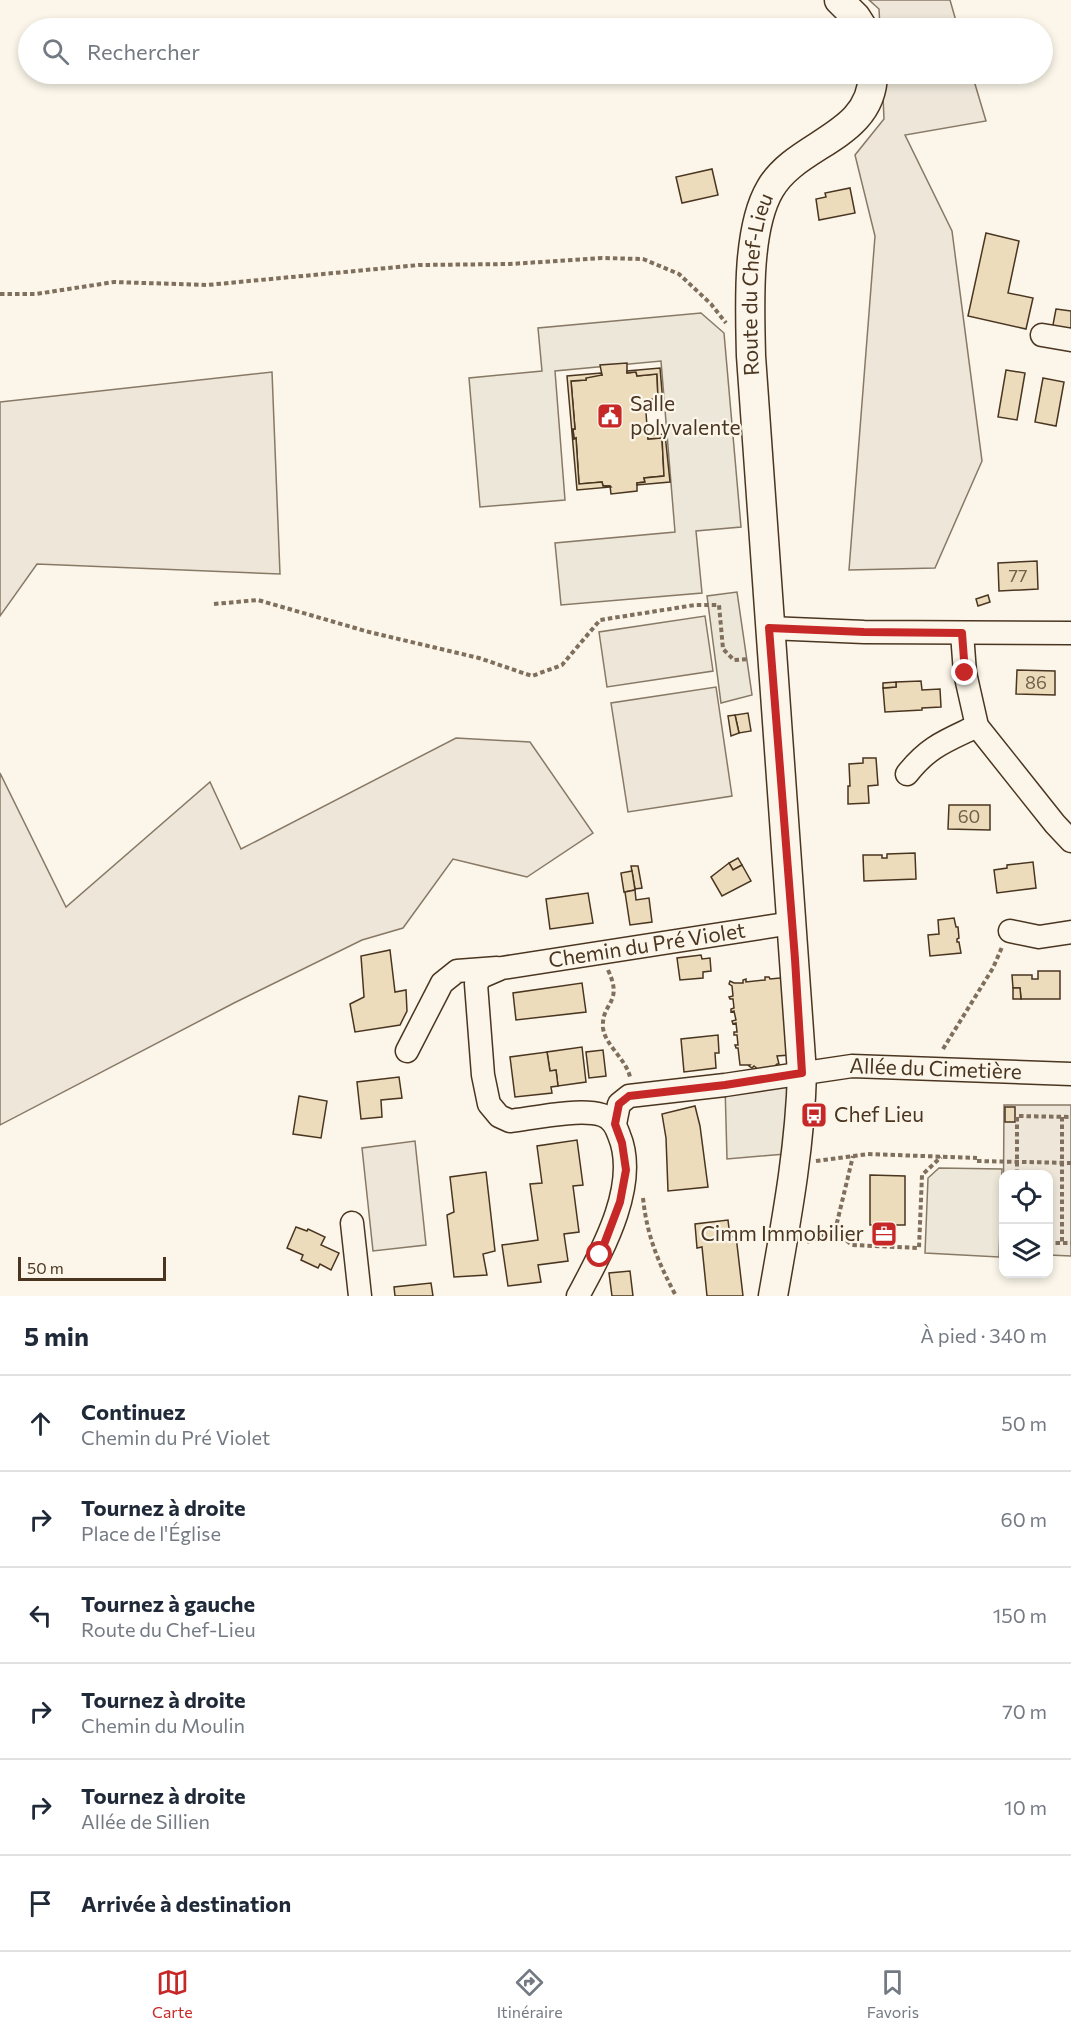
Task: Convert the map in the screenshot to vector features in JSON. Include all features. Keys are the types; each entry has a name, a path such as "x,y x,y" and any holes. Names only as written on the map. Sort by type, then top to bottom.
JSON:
{"main road":[{"path":"839,0 857,18"},
{"name":"Route du Chef-Lieu","path":"773,1296 795,1164 801,1112 802,1073 751,356 753,258 758,221 771,188 783,172 843,130 859,115 869,97 871,84"}],"street":[{"path":"1042,335 1071,340"},
{"path":"769,628 864,632 1071,633"},
{"path":"962,633 965,673 977,726 1071,841"},
{"path":"907,774 921,757 936,746 977,726"},
{"name":"Chemin du Pré Violet","path":"407,1051 442,983 457,971 502,968 792,923"},
{"path":"1010,931 1039,937 1071,932"},
{"name":"Chemin du Pré Violet","path":"502,968 482,977 476,984 483,1076 489,1104 499,1116 510,1121 587,1112 604,1115 615,1124"},
{"name":"Allée du Cimetière","path":"615,1124 619,1104 629,1096 725,1085 852,1066 1071,1074"},
{"path":"578,1296 600,1255 620,1202 626,1170 622,1143 615,1124"},
{"path":"352,1223 360,1296"}],"path":[{"path":"0,294 36,294 114,282 207,285 419,265 510,264 602,258 643,259 679,274 711,304 751,356"},
{"path":"214,604 258,600 369,632 479,658 532,676 562,665 600,620 695,605 719,606 723,649 734,660 771,658"},
{"path":"932,1069 949,1037 993,968 1010,931"},
{"path":"1017,1170 1017,1116 1071,1117"},
{"path":"1062,1117 1062,1243"},
{"path":"795,1164 868,1154 1071,1163"},
{"path":"835,1231 853,1156"},
{"path":"835,1231 852,1245 920,1248 922,1175 941,1157"},
{"path":"781,1251 835,1231"},
{"path":"1053,1243 1071,1243"}],"shaded area":[{"path":"869,0 950,0 955,18 879,18 879,9"},
{"path":"882,84 975,84 986,121 905,135 952,231 982,461 935,568 849,570 875,236 855,155 884,119"},
{"path":"701,313 724,333 741,527 696,531 702,593 561,605 555,543 675,532 661,361 555,371 565,500 480,507 469,378 542,371 538,328"},
{"path":"272,372 280,574 37,564 0,616 0,402"},
{"path":"737,592 752,695 721,703 707,596"},
{"path":"705,616 713,671 607,687 599,632"},
{"path":"716,687 732,796 628,812 611,703"},
{"path":"456,738 530,742 593,833 527,877 453,859 403,928 362,940 234,1003 0,1125 0,773 66,907 210,782 241,849"},
{"path":"802,1073 797,1153 727,1159 725,1085"},
{"path":"1004,1105 1071,1105 1071,1256 1053,1255 1053,1170 1004,1170"},
{"path":"415,1141 426,1245 373,1251 362,1148"},
{"path":"939,1168 1002,1169 999,1170 999,1257 925,1253 928,1178"}],"building":[{"path":"712,169 718,195 682,203 676,177"},
{"path":"850,188 855,213 819,220 816,199 826,197 825,193"},
{"path":"986,233 1019,241 1008,293 1033,298 1026,329 968,316"},
{"path":"1056,309 1071,311 1071,333 1052,330"},
{"name":"Salle polyvalente","path":"627,363 627,373 636,372 637,376 657,374 658,399 645,400 648,439 662,438 664,476 644,478 645,482 637,483 637,491 611,494 610,486 603,486 602,482 579,484 571,381 586,380 592,375 602,375 600,365"},
{"path":"660,368 663,403 645,404 645,400 658,399 657,374 637,376 636,372 627,373 627,371"},
{"path":"1006,370 1025,373 1017,420 998,417"},
{"path":"601,373 602,375 586,378 586,380 571,381 575,429 573,429 574,439 576,438 579,484 602,482 603,486 611,487 577,490 567,376"},
{"path":"1043,378 1064,382 1056,426 1035,422"},
{"path":"665,434 670,482 637,485 637,483 645,482 644,478 664,476 662,438 648,439 648,435"},
{"path":"1037,561 1038,589 999,591 998,563"},
{"path":"988,595 990,602 978,606 976,599"},
{"path":"1017,670 1055,671 1055,695 1016,694"},
{"path":"921,681 922,690 940,689 941,707 885,712 883,688 896,687 896,682"},
{"path":"896,682 896,687 883,688 883,683"},
{"path":"748,713 751,731 739,733 735,715"},
{"path":"735,715 739,733 731,736 728,716"},
{"path":"863,758 876,758 878,785 868,786 869,803 848,804 849,764 863,763"},
{"path":"949,805 990,805 990,830 948,829"},
{"path":"915,853 916,879 864,881 863,855 882,855 882,858 887,858 887,854"},
{"path":"738,858 742,865 733,870 729,863"},
{"path":"1033,862 1036,888 997,893 994,870 1007,868 1007,865"},
{"path":"729,863 733,870 742,865 751,881 722,896 711,877"},
{"path":"631,866 638,866 642,888 635,889"},
{"path":"632,871 635,890 624,892 621,873"},
{"path":"635,890 636,900 649,898 652,922 630,925 625,892"},
{"path":"588,893 593,923 550,929 546,899"},
{"path":"954,918 956,927 958,927 957,942 959,942 961,953 930,956 928,935 939,934 938,920"},
{"path":"390,950 395,992 406,990 407,1011 400,1025 355,1032 350,1004 364,997 361,956"},
{"path":"701,955 702,959 710,958 711,971 703,972 703,978 680,980 677,958"},
{"path":"1038,971 1060,971 1060,999 1021,999 1020,988 1013,988 1012,975 1032,975 1032,979 1038,979"},
{"path":"782,975 790,1055 777,1056 779,1064 772,1069 759,1070 754,1066 752,1068 750,1065 740,1065 738,1048 735,1045 738,1045 737,1035 734,1035 734,1032 737,1032 736,1023 733,1024 732,1021 736,1020 734,1011 731,1012 734,1008 733,999 729,997 733,996 730,981 743,983 746,979 746,982 765,980 765,977 780,978"},
{"path":"582,983 586,1012 516,1020 513,993"},
{"path":"1013,988 1020,988 1021,999 1013,999"},
{"path":"718,1035 719,1053 715,1053 716,1068 684,1072 681,1039"},
{"path":"582,1047 586,1082 558,1086 556,1070 550,1071 547,1052"},
{"path":"603,1050 606,1076 589,1078 586,1052"},
{"path":"547,1052 550,1071 556,1070 558,1086 551,1087 552,1093 515,1097 510,1057"},
{"path":"399,1077 402,1098 381,1100 382,1117 361,1119 357,1082"},
{"path":"299,1096 327,1101 321,1138 293,1134"},
{"path":"695,1106 708,1187 668,1191 666,1138 662,1114"},
{"path":"1005,1107 1015,1107 1015,1122 1005,1122"},
{"path":"577,1140 583,1185 573,1186 579,1232 564,1234 568,1261 538,1265 541,1282 508,1286 502,1245 538,1240 530,1184 542,1183 537,1146"},
{"path":"486,1172 495,1251 483,1254 487,1275 454,1277 447,1215 454,1212 450,1177"},
{"path":"870,1175 905,1176 905,1225 870,1225"},
{"path":"728,1220 730,1237 736,1236 743,1296 707,1296 702,1247 697,1248 695,1224"},
{"path":"296,1227 307,1231 308,1229 325,1237 321,1245 339,1253 331,1270 320,1264 318,1268 301,1260 303,1255 287,1248"},
{"path":"630,1271 633,1296 612,1296 609,1273"},
{"path":"431,1283 433,1296 395,1296 394,1287"}],"place":[{"name":"Salle polyvalente","path":"610,416"},
{"name":"Chef Lieu","path":"814,1115"},
{"name":"Cimm Immobilier","path":"884,1234"}],"route":[{"path":"600,1255 620,1202 626,1170 622,1143 615,1124 619,1104 629,1096 802,1073 769,628 962,633 965,673"}]}
